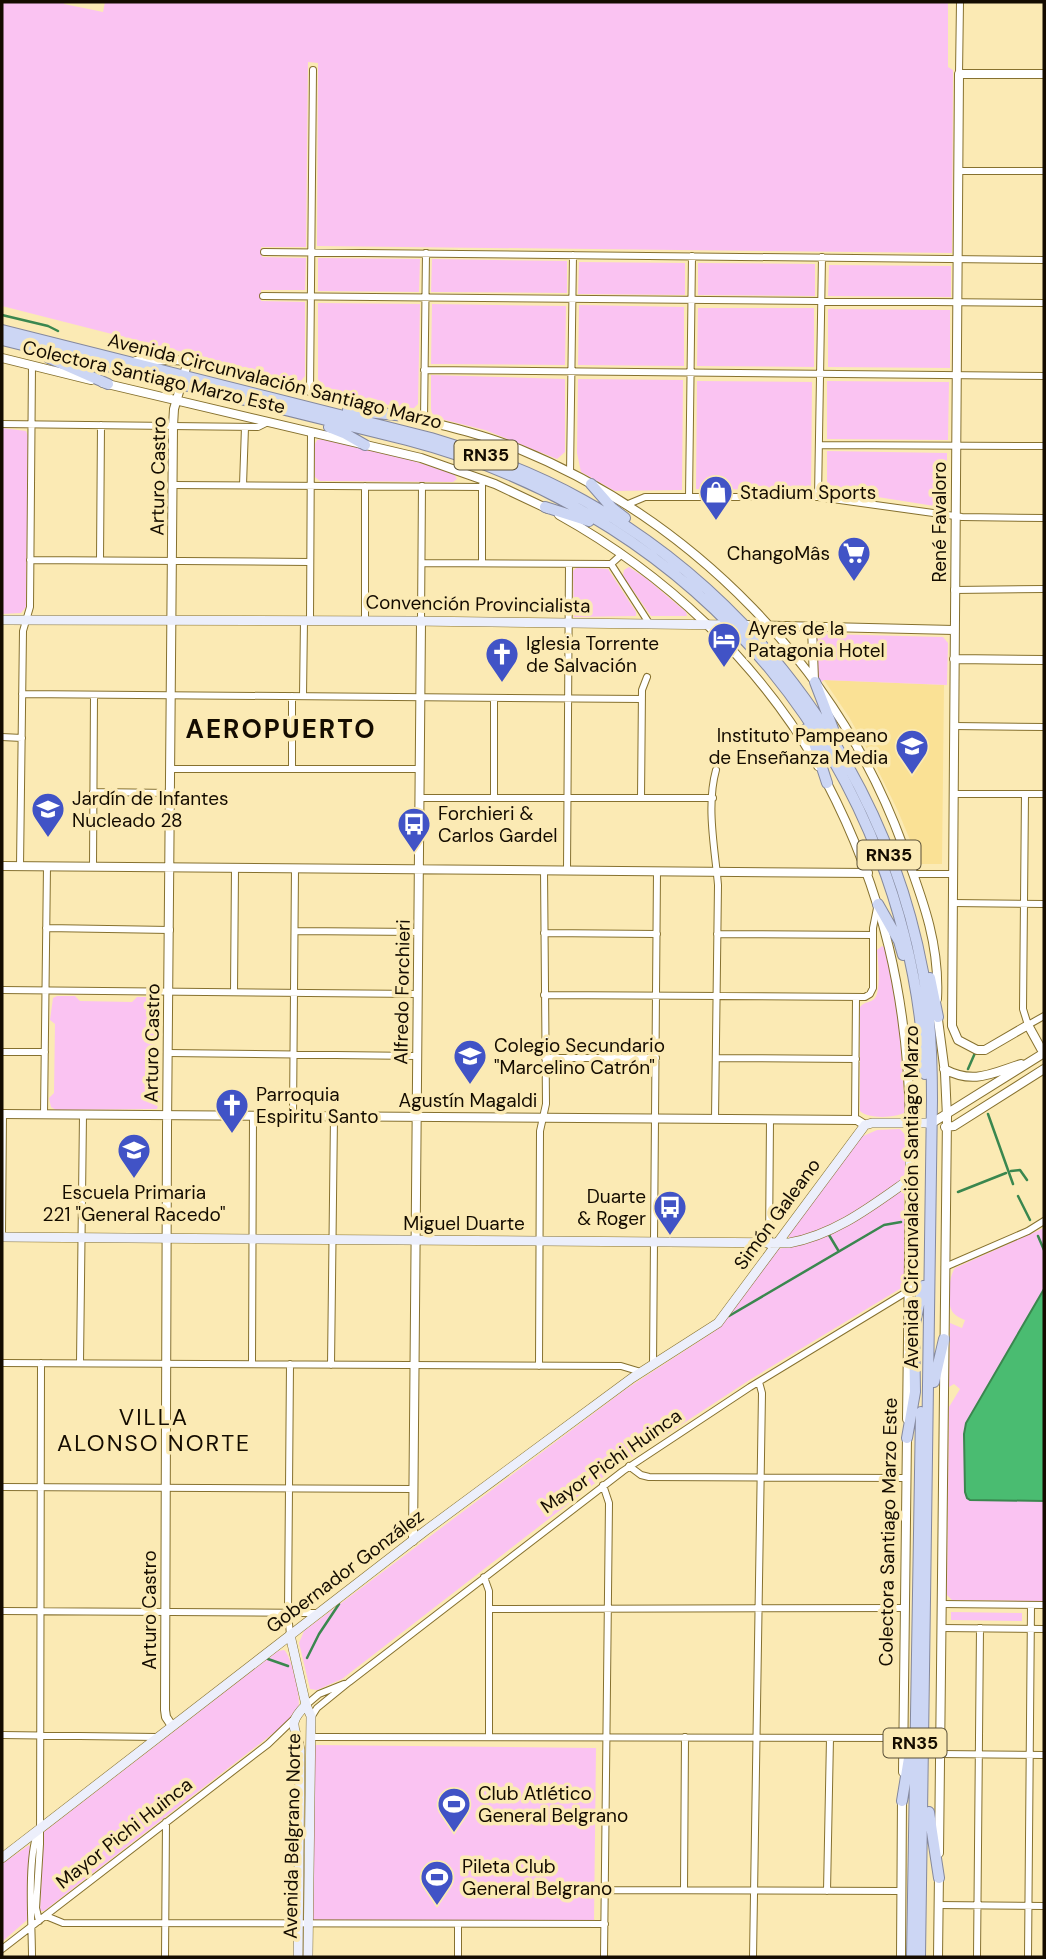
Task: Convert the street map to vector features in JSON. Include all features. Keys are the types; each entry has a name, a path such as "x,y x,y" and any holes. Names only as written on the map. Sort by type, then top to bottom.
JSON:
{"highway":[{"name":"Avenida Circunvalación Santiago Marzo","path":"2,330 127,362 220,394 418,443 486,465 570,503 621,534 669,569 731,625 760,656 822,740 872,836 905,934 915,984 929,1123 927,1490 917,1665 912,1957"},
{"name":"Avenida Circunvalación Santiago Marzo","path":"2,340 236,389 431,438 521,469 583,500 623,524 670,558 744,625 813,711 846,763 867,804 897,876 917,945 925,986 931,1056 923,1286 924,1692 920,1957"},
{"path":"2,346 58,361 107,384"},
{"path":"236,389 291,396 357,412 405,416"},
{"path":"220,394 266,412 337,429 365,445"},
{"path":"591,484 616,511 681,558 706,588"},
{"path":"545,507 583,518 645,558 669,569"},
{"path":"760,656 775,684 812,738 827,783"},
{"path":"815,682 827,718 856,769 867,804"},
{"path":"897,876 915,917 938,1017"},
{"path":"878,904 901,948 914,1015 922,1040"},
{"path":"906,1438 915,1392 915,1328 923,1286"},
{"path":"927,1490 933,1447 935,1375 944,1339"},
{"path":"902,1801 909,1764 910,1702 917,1665"},
{"path":"924,1692 930,1752 929,1819 939,1878"}],"main road":[{"name":"Convención Provincialista","path":"2,620 744,625"},
{"name":"Colectora Santiago Marzo Este","path":"910,1123 910,1179"},
{"name":"Agustín Magaldi","path":"865,1125 929,1123"},
{"name":"Simón Galeano","path":"718,1323 865,1125"},
{"name":"Miguel Duarte","path":"2,1237 654,1242 772,1247 799,1241 836,1226 866,1210 910,1179"},
{"name":"Gobernador González","path":"2,1858 413,1541 641,1372 718,1323"},
{"name":"Avenida Belgrano Norte","path":"290,1635 311,1718 304,1924 298,1957"},
{"name":"Mayor Pichi Huinca","path":"296,1716 306,1705"},
{"name":"Avenida Belgrano Norte","path":"296,1716 293,1725 300,1750 304,1924 308,1957"},
{"path":"297,1738 306,1742 311,1737"}],"street":[{"name":"René Favaloro","path":"960,2 952,1026 960,1041 977,1050 985,1050 1028,1025"},
{"path":"310,391 313,70"},
{"path":"959,74 1044,74"},
{"path":"958,171 1044,172"},
{"path":"264,252 1044,260"},
{"path":"424,420 425,253"},
{"path":"570,473 573,255"},
{"path":"689,497 692,256"},
{"path":"818,497 822,257"},
{"path":"264,296 1044,303"},
{"name":"Colectora Santiago Marzo Este","path":"2,358 421,458 545,507 622,554 675,595 747,667 780,709 827,783 851,831 868,873 896,970 903,1013 910,1123"},
{"name":"Colectora Santiago Marzo Este","path":"127,362 188,361 424,420 497,441 591,484 626,505 705,563 768,626 815,682 845,727 875,782 923,901 937,959 938,1017 947,1114 938,1957"},
{"name":"Arturo Castro","path":"172,1726 165,1712 165,1612 173,426 188,361"},
{"path":"20,866 23,631 30,610 32,366"},
{"path":"424,370 1044,376"},
{"path":"2,424 262,427 268,422"},
{"path":"100,561 102,425"},
{"path":"243,485 245,427"},
{"path":"303,696 310,562 311,432"},
{"path":"819,444 1044,446"},
{"path":"173,485 422,486 482,483 482,563"},
{"path":"365,486 365,621"},
{"name":"Alfredo Forchieri","path":"413,1541 422,486"},
{"path":"626,505 642,498 818,497 955,516 1044,518"},
{"path":"422,563 611,564 622,554"},
{"path":"30,560 310,562"},
{"path":"567,870 569,564"},
{"path":"611,564 649,623"},
{"path":"954,590 1044,589"},
{"name":"Convención Provincialista","path":"744,625 954,629"},
{"path":"812,627 812,670 815,682"},
{"path":"954,659 1044,660"},
{"path":"641,798 642,685 647,677"},
{"path":"22,694 642,699"},
{"path":"93,867 94,695"},
{"path":"292,696 292,769"},
{"path":"494,698 494,798"},
{"path":"954,726 1044,727"},
{"path":"2,737 22,738"},
{"path":"171,769 420,769"},
{"path":"715,1119 717,934 713,783 716,770"},
{"path":"93,792 171,793"},
{"path":"953,794 1044,794"},
{"path":"929,1123 1044,1053 1028,1025 1023,1009 1024,794"},
{"path":"420,798 713,798"},
{"path":"2,866 868,873"},
{"path":"44,1114 47,866"},
{"path":"234,868 234,992"},
{"path":"293,1116 295,868"},
{"path":"540,1366 542,1118 546,1105 544,870"},
{"path":"653,1364 657,871"},
{"path":"913,874 953,874"},
{"path":"953,903 1044,904"},
{"path":"544,995 867,996 872,990 873,935 878,904"},
{"path":"47,928 170,930"},
{"path":"295,931 419,932"},
{"path":"544,933 657,934"},
{"path":"717,934 873,935"},
{"path":"2,990 418,994"},
{"path":"855,1120 856,998"},
{"path":"1028,1025 1044,1016"},
{"path":"2,1052 45,1052"},
{"path":"168,1053 417,1056"},
{"path":"545,1058 656,1058"},
{"path":"716,1058 856,1059"},
{"path":"944,1069 961,1077 974,1078 1034,1059"},
{"path":"929,1123 954,1126 1044,1069"},
{"path":"2,1114 2,1231"},
{"name":"Agustín Magaldi","path":"2,1114 855,1120 865,1125"},
{"path":"80,1363 83,1115"},
{"path":"252,1364 253,1116"},
{"path":"331,1365 334,1116"},
{"path":"770,1119 772,1247"},
{"name":"Colectora Santiago Marzo Este","path":"901,1957 910,1179"},
{"path":"945,1267 1028,1231 1044,1221"},
{"name":"Mayor Pichi Huinca","path":"311,1718 317,1708 349,1682 629,1466 908,1291"},
{"path":"2,1363 621,1366 641,1372"},
{"path":"39,1921 36,1911 39,1830 41,1363"},
{"path":"290,1364 290,1635"},
{"path":"754,1957 762,1393 759,1382"},
{"path":"629,1466 640,1475 649,1477 906,1478"},
{"path":"603,1485 609,1503 604,1957"},
{"path":"2,1487 413,1489"},
{"path":"905,1528 942,1528"},
{"path":"484,1577 489,1589 489,1737"},
{"path":"942,1604 1044,1605"},
{"path":"1028,1957 1031,1605"},
{"path":"489,1609 905,1608"},
{"path":"2,1611 319,1613"},
{"path":"941,1628 1044,1629"},
{"path":"977,1957 980,1628"},
{"name":"Mayor Pichi Huinca","path":"306,1705 318,1694 349,1682"},
{"name":"Mayor Pichi Huinca","path":"268,1744 296,1716"},
{"name":"Mayor Pichi Huinca","path":"2,1950 268,1744 287,1733 297,1738"},
{"path":"2,1735 157,1737"},
{"path":"311,1737 903,1738"},
{"path":"684,1890 685,1737"},
{"path":"827,1891 830,1738"},
{"path":"940,1754 1044,1755"},
{"path":"165,1957 166,1822"},
{"path":"32,1957 34,1847 39,1830"},
{"path":"605,1889 901,1891"},
{"path":"938,1905 1044,1906"},
{"path":"46,1916 63,1923 605,1924"},
{"path":"458,1924 458,1957"}],"shaded area":[{"path":"2,2 64,2 103,12 105,2 948,2 948,67 953,70 952,253 317,246 318,63 308,62 306,247 261,247 262,257 306,258 305,290 261,290 261,301 305,302 305,376 300,382 2,306"},
{"path":"318,258 420,259 419,292 318,291"},
{"path":"432,259 567,261 567,293 431,292"},
{"path":"579,262 685,263 685,295 578,294"},
{"path":"698,263 815,264 815,296 698,295"},
{"path":"829,265 951,266 951,297 828,296"},
{"path":"318,303 420,304 418,404 411,411 322,387 318,379"},
{"path":"432,304 566,306 565,365 431,364"},
{"path":"579,305 684,307 684,366 578,365"},
{"path":"698,308 814,308 814,367 697,366"},
{"path":"828,309 950,310 950,368 828,367"},
{"path":"431,375 565,379 565,452 557,459 485,430 433,417"},
{"path":"578,379 683,380 682,490 615,491 581,472 577,453"},
{"path":"697,381 812,382 811,490 696,489"},
{"path":"827,381 949,382 948,440 827,439"},
{"path":"2,428 26,431 28,436 26,607 21,613 2,614"},
{"path":"322,439 401,457 454,474 457,479 453,482 320,481 315,477 315,444"},
{"path":"827,451 947,453 947,508 827,489"},
{"path":"577,567 608,569 636,616 574,617 573,571"},
{"path":"629,567 647,579 686,612 687,616 651,616 623,576 624,570"},
{"path":"819,635 943,637 948,643 947,685 824,680 820,683 817,675 817,639"},
{"name":"Instituto Pampeano de Enseñanza Media","path":"824,680 944,685 942,864 920,864 871,756"},
{"path":"882,946 885,948 898,1010 905,1109 900,1115 888,1117 860,1111 860,1007 873,1000 877,994 877,950"},
{"path":"75,996 80,1001 132,1002 137,997 155,997 160,1000 161,1016 155,1022 154,1091 160,1097 157,1109 56,1110 51,1107 49,1098 54,1093 55,1024 50,1020 53,998"},
{"path":"900,1129 906,1136 903,1179 833,1224 803,1237 790,1239 788,1235 861,1137 877,1130"},
{"path":"902,1190 903,1287 751,1379 612,1470 342,1679 317,1690 310,1689 299,1643 304,1631 626,1389 715,1331 778,1249 828,1234"},
{"path":"1044,1228 1044,1601 952,1600 947,1595 949,1407 960,1389 954,1384 949,1387 950,1323 962,1328 965,1320 955,1315 951,1309 951,1277 955,1268"},
{"path":"1044,1289 1044,1501 970,1500 965,1492 966,1423"},
{"path":"951,1612 1022,1613 1022,1621 951,1620"},
{"path":"284,1650 293,1668 299,1703 292,1716 44,1911 40,1911 44,1832 278,1651"},
{"name":"Club Atlético General Belgrano","path":"314,1745 596,1748 594,1921 312,1920"},
{"path":"29,1845 32,1850 27,1920 2,1942 2,1864"}],"waterway":[{"path":"2,315 58,331"},
{"path":"968,1069 975,1053"},
{"path":"988,1114 1013,1184"},
{"path":"1011,1171 1020,1170 1027,1180"},
{"path":"958,1192 1006,1173"},
{"path":"1018,1196 1030,1220"},
{"path":"729,1316 884,1225 901,1222"},
{"path":"829,1235 838,1250"},
{"path":"1038,1236 1044,1250"},
{"path":"307,1658 339,1604"},
{"path":"268,1659 288,1666"}],"place":[{"name":"Stadium Sports","path":"716,522"},
{"name":"ChangoMâs","path":"854,583"},
{"name":"Ayres de la Patagonia Hotel","path":"724,669"},
{"name":"Iglesia Torrente de Salvación","path":"502,684"},
{"name":"Instituto Pampeano de Enseñanza Media","path":"912,776"},
{"name":"Jardín de Infantes Nucleado 28","path":"48,839"},
{"name":"Forchieri & Carlos Gardel","path":"414,854"},
{"name":"Colegio Secundario \"Marcelino Catrón\"","path":"470,1086"},
{"name":"Parroquia Espiritu Santo","path":"232,1135"},
{"name":"Escuela Primaria 221 \"General Racedo\"","path":"134,1180"},
{"name":"Duarte & Roger","path":"670,1237"},
{"name":"Club Atlético General Belgrano","path":"454,1834"},
{"name":"Pileta Club General Belgrano","path":"437,1907"}],"district":[{"name":"AEROPUERTO","path":"281,729"},
{"name":"VILLA ALONSO NORTE","path":"154,1430"}]}
